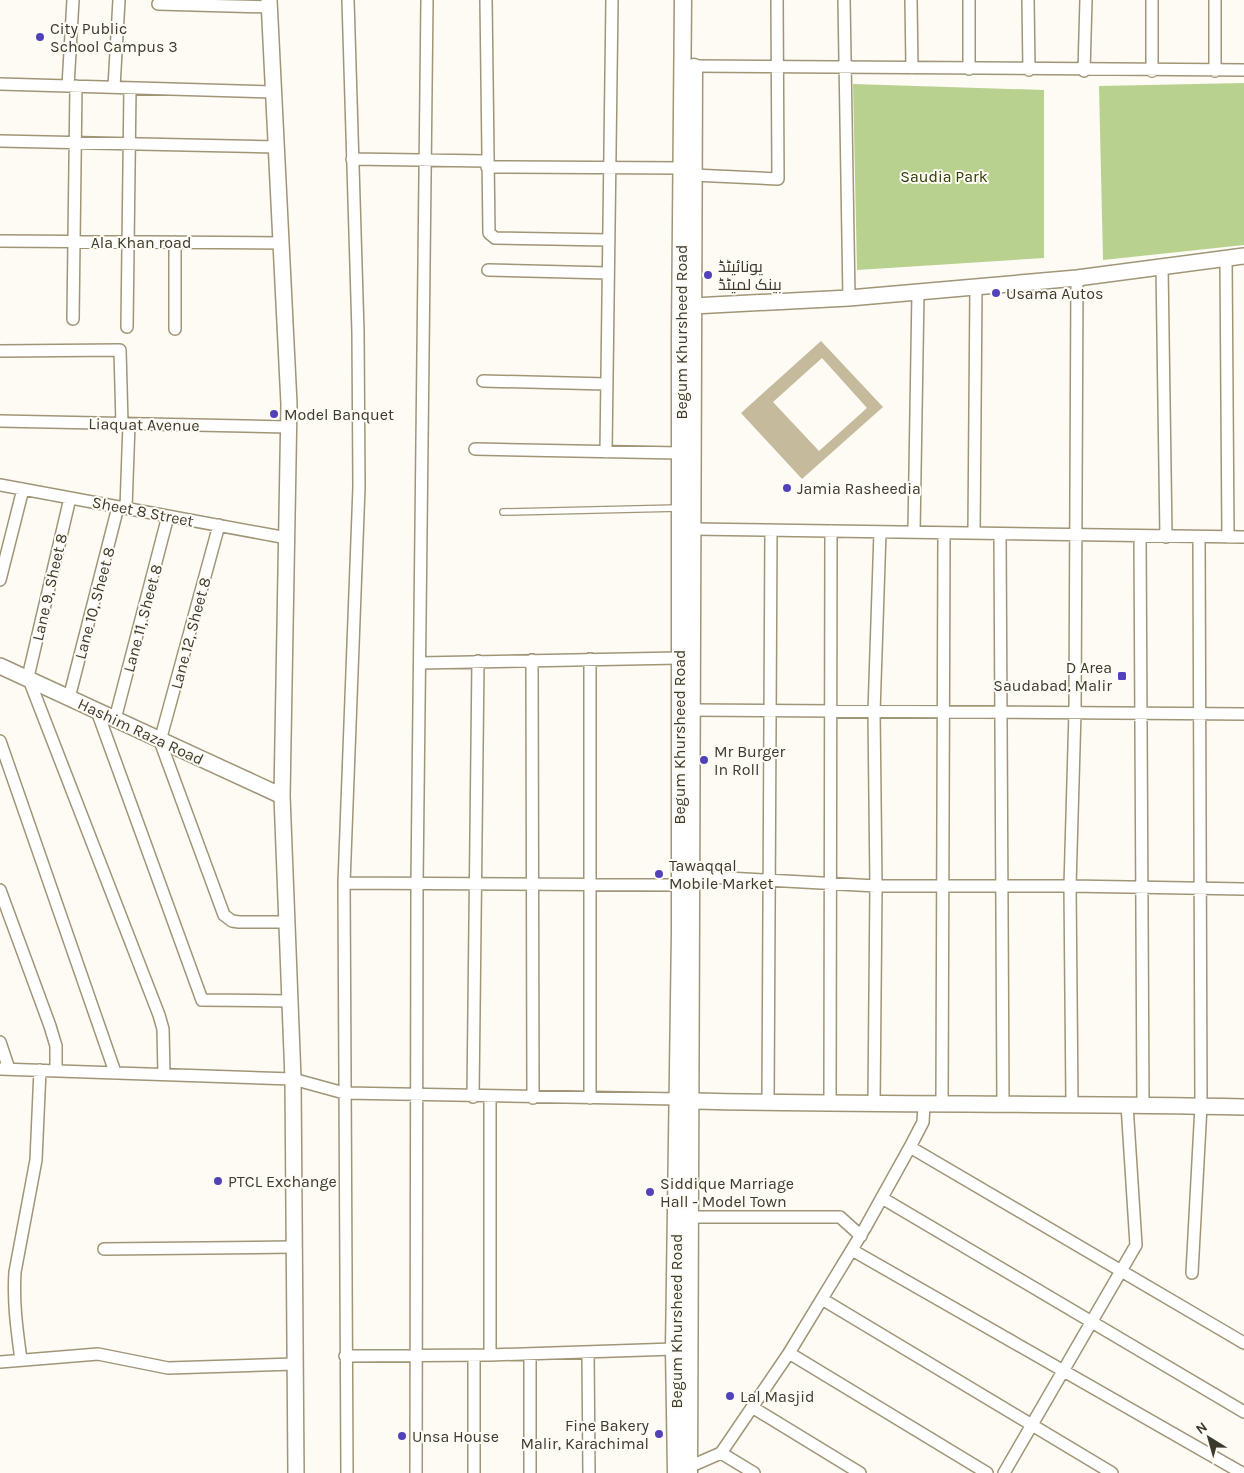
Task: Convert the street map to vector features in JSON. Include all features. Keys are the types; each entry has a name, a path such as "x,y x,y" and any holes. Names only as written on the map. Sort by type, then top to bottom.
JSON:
{"main road":[{"name":"Begum Khursheed Road","path":"683,0 693,306 680,658 685,795 684,1100 674,1349 684,1471"},
{"name":"Begum Khursheed Road","path":"685,795 692,710 693,529 686,508 680,453 695,0"},
{"name":"Begum Khursheed Road","path":"684,1100 690,1217 684,1471"}],"street":[{"path":"73,0 72,86 75,143 73,318"},
{"path":"114,87 119,0"},
{"path":"347,1473 344,882 359,487 358,332 348,0"},
{"path":"416,1473 417,883 427,0"},
{"path":"486,0 488,230 491,236 495,238 609,240"},
{"path":"606,452 612,0"},
{"path":"352,160 426,160 610,168 778,179 776,0"},
{"path":"844,0 849,298"},
{"path":"911,0 912,68"},
{"path":"969,0 969,69"},
{"path":"1028,0 1029,70"},
{"path":"1084,71 1086,0"},
{"path":"1152,0 1152,71"},
{"path":"1215,0 1215,71"},
{"path":"158,4 270,3 288,427 282,796 292,1079 296,1473"},
{"path":"694,66 1084,71 1244,70"},
{"path":"0,84 274,92"},
{"path":"126,327 130,88"},
{"path":"0,142 276,147"},
{"name":"Ala Khan road","path":"0,241 281,242"},
{"path":"175,242 176,329"},
{"path":"693,306 849,298 1077,278 1244,256"},
{"path":"1226,259 1228,537"},
{"path":"1162,266 1166,536"},
{"path":"488,270 608,273"},
{"path":"1072,1103 1070,886 1075,712 1077,278"},
{"path":"974,533 976,287"},
{"path":"914,532 918,292"},
{"name":"Lane 10, Sheet 8","path":"0,350 120,350 126,424 122,508 69,698"},
{"path":"483,381 607,384"},
{"name":"Liaquat Avenue","path":"0,421 288,427"},
{"path":"475,449 680,453"},
{"name":"Sheet 8 Street","path":"0,484 286,538"},
{"path":"0,580 23,489"},
{"name":"Lane 9, Sheet 8","path":"28,677 70,498"},
{"name":"Lane 11, Sheet 8","path":"115,720 168,516"},
{"name":"Lane 12, Sheet 8","path":"160,741 219,526"},
{"path":"693,529 1244,537"},
{"path":"768,1103 771,530"},
{"path":"830,1104 831,531"},
{"path":"874,1104 876,886 874,712 880,532"},
{"path":"942,1104 944,533"},
{"path":"1000,534 1003,1104"},
{"path":"1140,536 1143,1105"},
{"path":"1192,1273 1202,1106 1198,537"},
{"path":"420,663 680,658"},
{"path":"590,659 590,1098"},
{"path":"532,660 533,1098"},
{"path":"473,1097 478,662"},
{"name":"Hashim Raza Road","path":"0,666 28,677 115,720 282,796"},
{"path":"28,677 159,1015 163,1029 164,1074"},
{"path":"692,710 1244,714"},
{"path":"97,711 202,1000 290,1001"},
{"path":"0,741 114,1072"},
{"path":"160,741 224,914 232,921 239,922 287,922"},
{"path":"344,882 590,884 769,880 876,886 1070,886 1244,889"},
{"path":"0,890 54,1039 57,1056 56,1070"},
{"path":"0,1042 4,1069 292,1079 344,1093 830,1104 1072,1103 1244,1107"},
{"path":"21,1360 14,1305 15,1272 36,1160 40,1070"},
{"path":"490,1097 490,1355"},
{"path":"684,1471 720,1452 789,1353 861,1236 882,1198 923,1122 924,1105"},
{"path":"1004,1473 1136,1246 1127,1105"},
{"path":"910,1146 1244,1342"},
{"path":"882,1198 1244,1412"},
{"path":"690,1217 840,1217 861,1236"},
{"path":"104,1249 294,1247"},
{"path":"852,1250 1242,1473"},
{"path":"822,1300 1112,1473"},
{"path":"345,1356 490,1355 674,1349"},
{"path":"588,1352 589,1473"},
{"path":"789,1353 988,1473"},
{"path":"0,1362 98,1354 168,1368 295,1364"},
{"path":"530,1354 530,1473"},
{"path":"474,1355 474,1473"},
{"path":"752,1407 860,1473"},
{"path":"720,1452 754,1473"}],"lane":[{"path":"503,512 686,508"}],"green space":[{"path":"1244,83 1244,245 1103,260 1099,86"},
{"name":"Saudia Park","path":"853,84 1044,90 1044,258 857,270"}],"building":[{"path":"821,341 883,407 802,479 741,413","holes":["822,358 867,408 819,451 773,402"]}],"place":[{"name":"City Public School Campus 3","path":"40,37"},
{"name":"یونائیٹڈ بینک لمیٹڈ","path":"708,275"},
{"name":"Usama Autos","path":"996,293"},
{"name":"Model Banquet","path":"274,414"},
{"name":"Jamia Rasheedia","path":"787,488"},
{"name":"D Area Saudabad, Malir","path":"1122,676"},
{"name":"Mr Burger In Roll","path":"704,760"},
{"name":"Tawaqqal Mobile Market","path":"659,874"},
{"name":"PTCL Exchange","path":"218,1181"},
{"name":"Siddique Marriage Hall - Model Town","path":"650,1192"},
{"name":"Lal Masjid","path":"730,1396"},
{"name":"Fine Bakery Malir, Karachimal","path":"659,1434"},
{"name":"Unsa House","path":"402,1436"}]}
